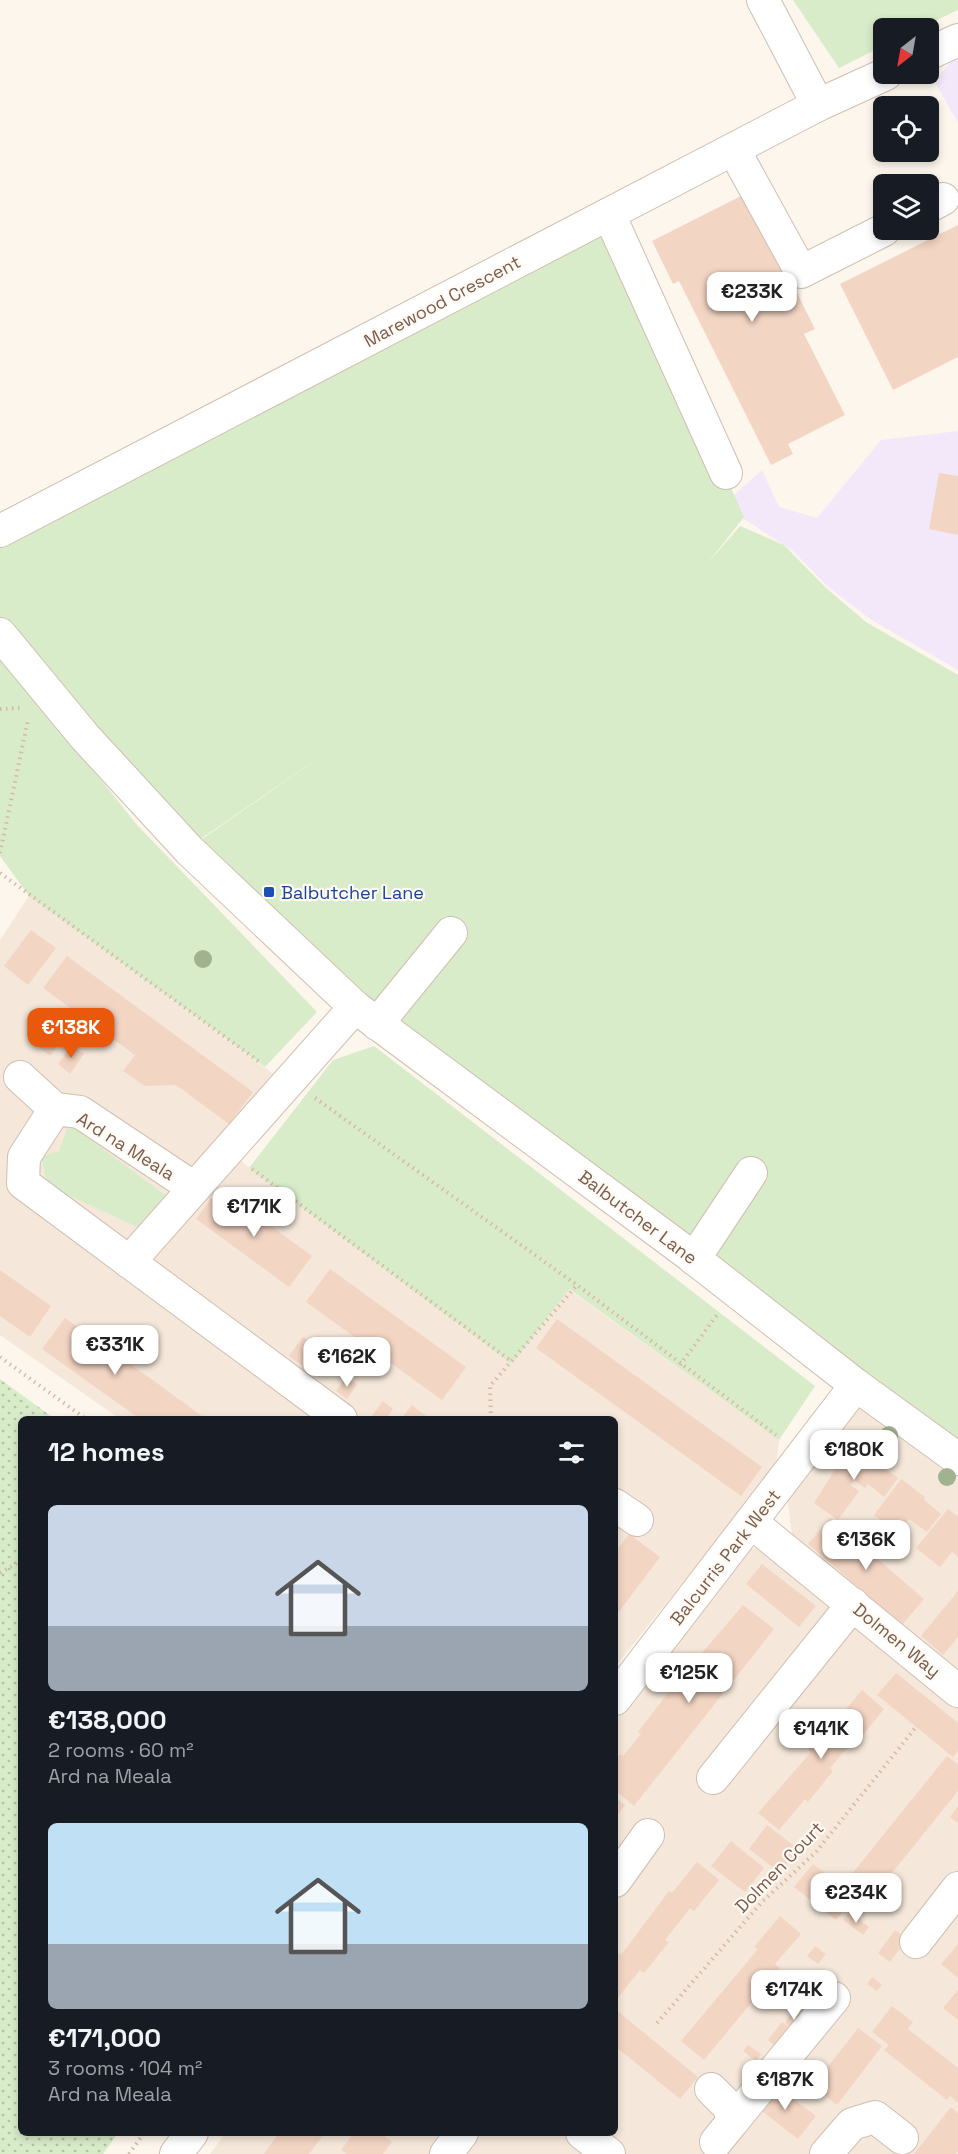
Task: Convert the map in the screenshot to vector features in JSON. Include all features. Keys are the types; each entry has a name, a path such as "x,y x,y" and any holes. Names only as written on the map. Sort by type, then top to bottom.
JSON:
{"street":[{"path":"763,0 818,105"},
{"path":"939,49 958,40"},
{"name":"Marewood Crescent","path":"0,531 818,105 873,80"},
{"path":"734,150 786,217 801,273 873,236"},
{"path":"609,214 726,473"},
{"name":"Balbutcher Lane","path":"0,634 84,737 190,851 366,1015 694,1258 856,1385 958,1459"},
{"name":"Ard na Meala","path":"129,1262 228,1150 450,933"},
{"path":"20,1077 55,1109"},
{"name":"Ard na Meala","path":"194,1188 80,1112 55,1109 24,1157 23,1183 337,1416"},
{"path":"694,1258 751,1173"},
{"name":"Balcurris Park West","path":"618,1695 856,1385"},
{"name":"Dolmen Way","path":"751,1522 958,1691"},
{"path":"713,1778 853,1604"},
{"path":"618,1877 648,1835"},
{"path":"916,1942 958,1888"},
{"path":"721,2143 834,1998"},
{"path":"711,2089 729,2107 721,2143"},
{"path":"826,2154 852,2124 876,2117 902,2138"},
{"path":"176,2154 190,2136"},
{"path":"446,2154 460,2136"},
{"path":"586,2136 609,2154"}],"path":[{"path":"0,709 30,708"},
{"path":"0,853 28,719"},
{"path":"0,873 270,1070"},
{"path":"311,1096 577,1285 680,1365 803,1455"},
{"path":"228,1150 511,1362"},
{"path":"491,1416 490,1386 577,1285"},
{"path":"680,1365 721,1310"},
{"path":"0,1357 82,1416"},
{"path":"0,1573 18,1563"},
{"name":"Dolmen Court","path":"657,2023 761,1903 816,1852 916,1727"},
{"path":"129,2154 142,2136"}],"shaded area":[{"path":"958,58 958,123 936,84 939,84 939,77 951,61"},
{"path":"958,431 958,670 870,619 827,586 793,551 723,505 762,470 779,507 817,518 881,440"},
{"path":"29,896 286,1083 226,1150 512,1363 568,1289 779,1440 776,1466 618,1663 618,1416 116,1416 0,1335 0,940"},
{"path":"856,1385 958,1458 958,1673 792,1535 787,1495"},
{"path":"771,1546 958,1701 958,2154 210,2154 224,2136 618,2136 618,1715 744,1550"}],"green space":[{"path":"793,0 958,0 958,10 939,19 873,18 873,51 839,68"},
{"path":"609,215 744,517 707,564 740,526 784,545 826,588 866,622 958,675 958,1458 355,1007 192,846 336,746 189,847 0,633 0,532"},
{"path":"0,654 138,826 317,1012 265,1067 29,896 0,856"},
{"path":"374,1046 815,1386 779,1440 569,1289 512,1364 249,1168 333,1060"},
{"path":"69,1124 176,1203 155,1235 48,1186 41,1157 59,1151"},
{"path":"0,1379 51,1416 18,1416 18,2136 116,2136 103,2154 0,2154"}],"building":[{"path":"747,193 815,329 804,334 845,415 788,444 793,454 771,465 679,281 673,284 652,241"},
{"path":"958,225 958,357 893,390 840,284 928,240 939,240 939,234"},
{"path":"939,473 958,476 958,535 929,529"},
{"path":"31,930 56,948 28,985 4,966"},
{"path":"67,956 253,1092 229,1124 176,1085 145,1086 123,1071 135,1055 43,988"},
{"path":"48,1037 58,1044 50,1056 40,1048"},
{"path":"72,1045 84,1054 70,1074 58,1064"},
{"path":"219,1188 312,1256 289,1287 196,1219"},
{"path":"330,1269 466,1367 442,1400 306,1302"},
{"path":"0,1270 51,1306 30,1337 0,1316"},
{"path":"65,1318 202,1416 136,1416 42,1349"},
{"path":"557,1319 762,1467 741,1496 536,1348"},
{"path":"303,1337 317,1348 303,1366 289,1356"},
{"path":"346,1377 357,1384 347,1399 336,1391"},
{"path":"383,1401 393,1409 388,1416 372,1416"},
{"path":"412,1405 426,1416 403,1416"},
{"path":"863,1444 885,1460 881,1466 898,1478 884,1497 868,1484 865,1488 854,1480 850,1485 859,1491 838,1520 814,1503 848,1449 856,1455"},
{"path":"901,1479 925,1497 924,1500 941,1514 927,1532 909,1519 898,1533 874,1515"},
{"path":"948,1509 958,1517 958,1557 952,1552 940,1567 916,1548"},
{"path":"830,1518 924,1599 902,1625 808,1544"},
{"path":"629,1534 660,1557 618,1613 618,1549"},
{"path":"762,1564 816,1606 799,1627 746,1584"},
{"path":"958,1591 958,1637 943,1655 921,1636"},
{"path":"743,1605 774,1629 634,1806 618,1793 618,1757 620,1754 623,1756 641,1734 638,1732 674,1685 677,1688 697,1663 695,1661"},
{"path":"896,1673 958,1723 958,1751 953,1757 877,1695"},
{"path":"862,1690 884,1709 859,1740 856,1737 830,1768 833,1771 808,1802 805,1799 779,1830 758,1813 811,1752 808,1750 834,1719 836,1721"},
{"path":"947,1756 958,1765 958,1791 867,1904 843,1885"},
{"path":"618,1799 625,1805 618,1814"},
{"path":"958,1806 958,1823 950,1817"},
{"path":"767,1825 798,1849 780,1873 749,1849"},
{"path":"731,1841 764,1868 745,1892 711,1866"},
{"path":"697,1862 719,1880 694,1911 690,1908 665,1940 669,1942 644,1973 640,1970 618,1997 618,1953 621,1955 669,1891 672,1893"},
{"path":"813,1864 854,1896 836,1920 794,1887"},
{"path":"849,1912 869,1927 863,1935 843,1920"},
{"path":"780,1916 801,1934 775,1964 780,1968 704,2060 681,2041 758,1949 754,1947"},
{"path":"895,1930 907,1939 890,1962 878,1953"},
{"path":"958,1944 958,1978 941,1964"},
{"path":"815,1946 826,1954 818,1964 807,1956"},
{"path":"872,1977 882,1985 877,1991 867,1984"},
{"path":"797,1979 817,1993 813,1999 793,1985"},
{"path":"958,1990 958,2020 943,2008"},
{"path":"892,2006 913,2022 908,2029 958,2068 958,2103 950,2096 947,2100 884,2050 889,2045 872,2032"},
{"path":"618,2011 698,2077 680,2099 618,2048"},
{"path":"793,2011 804,2019 796,2031 785,2023"},
{"path":"782,2022 795,2032 784,2046 774,2045 768,2040"},
{"path":"858,2028 882,2046 837,2105 813,2086"},
{"path":"748,2045 761,2054 756,2061 743,2051"},
{"path":"772,2083 816,2116 798,2139 755,2106"},
{"path":"951,2107 958,2113 958,2151 956,2154 914,2154"},
{"path":"277,2136 323,2136 309,2154 264,2154"},
{"path":"352,2136 385,2136 392,2142 383,2154 347,2154 341,2150"}],"place":[{"name":"Balbutcher Lane","path":"269,892"}]}
